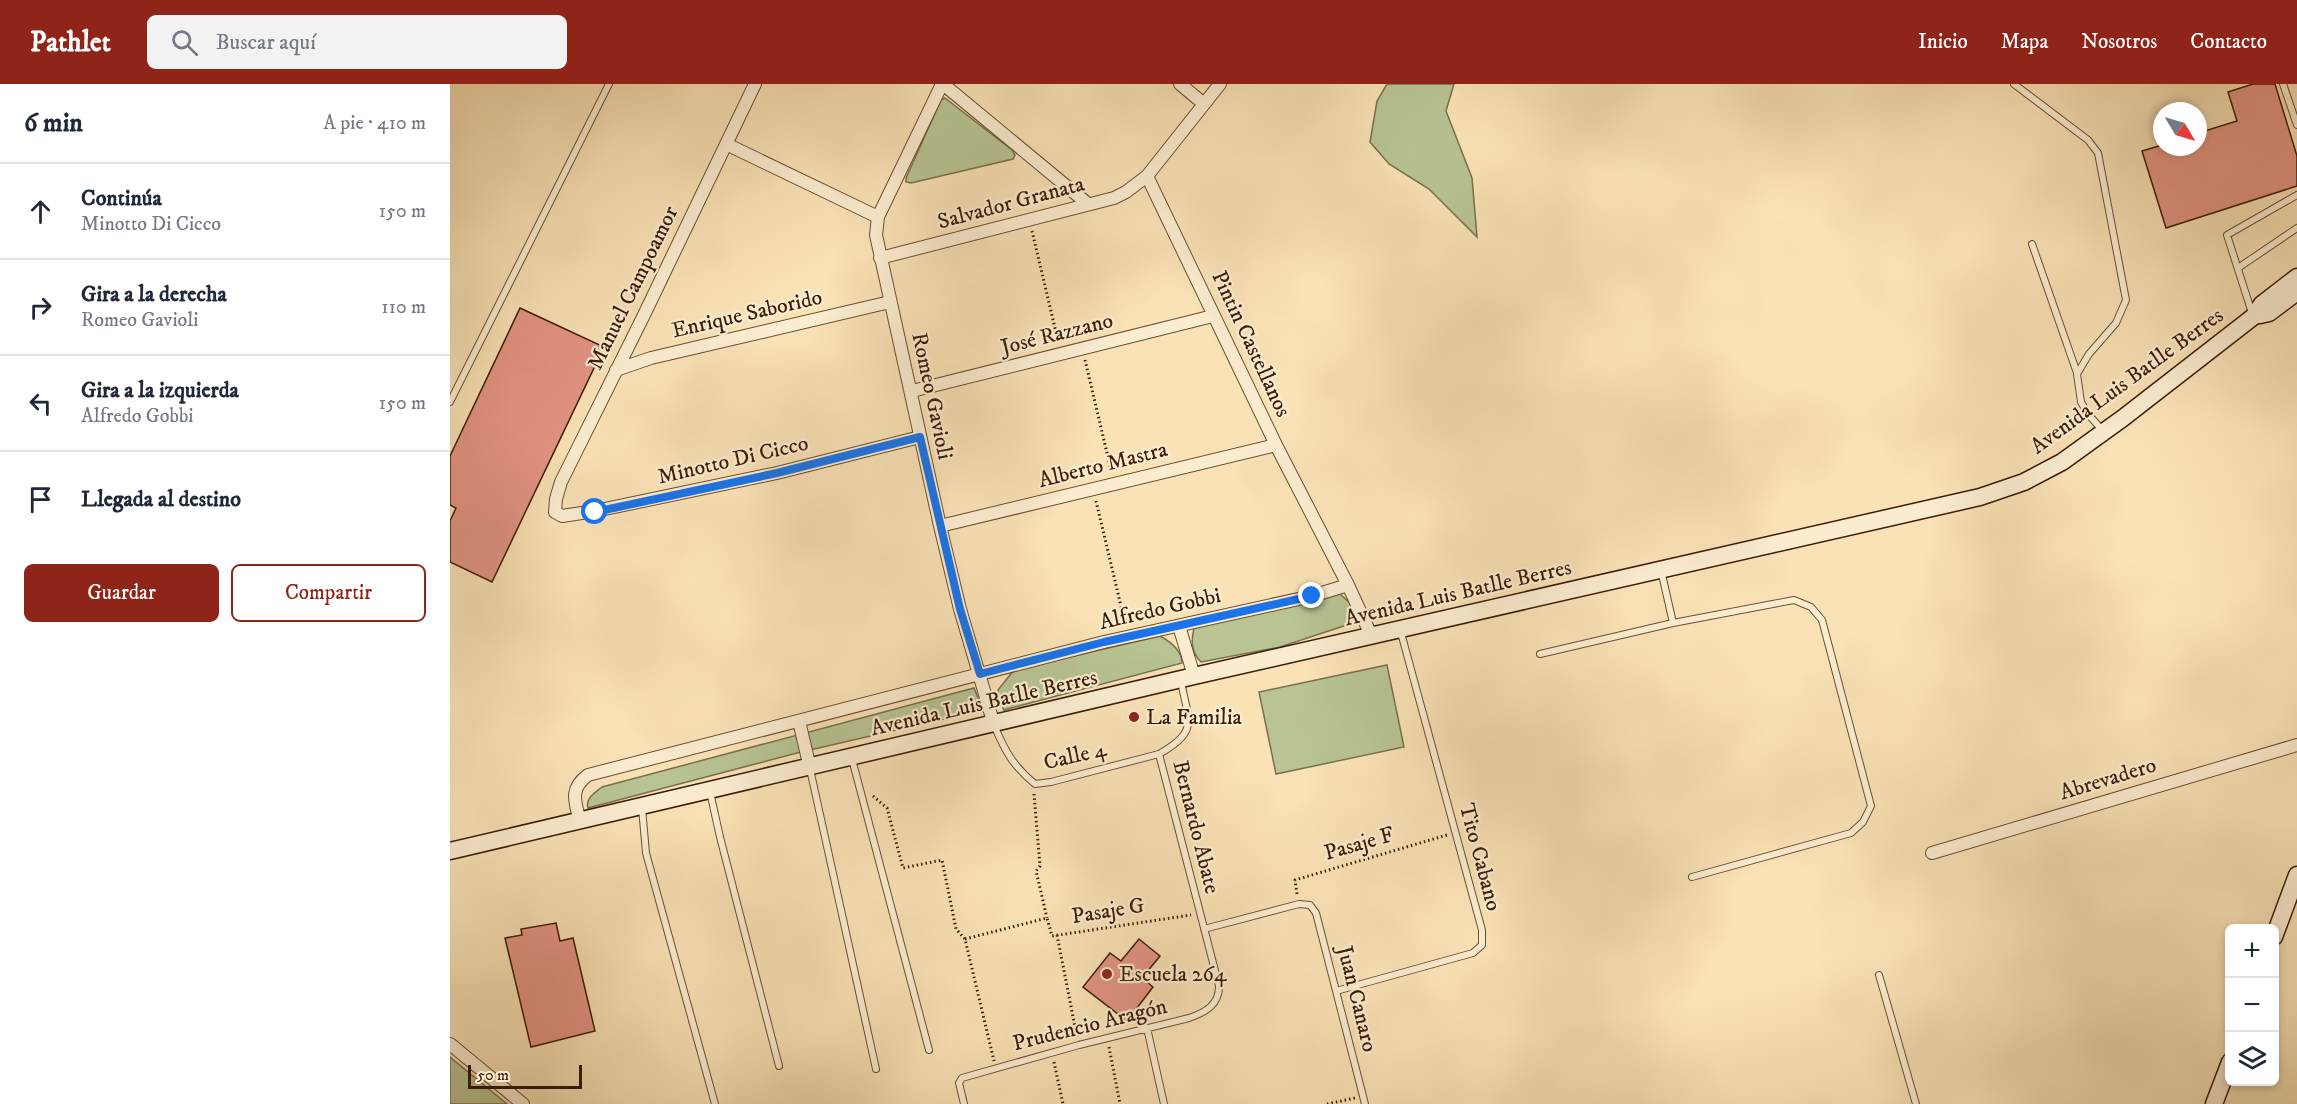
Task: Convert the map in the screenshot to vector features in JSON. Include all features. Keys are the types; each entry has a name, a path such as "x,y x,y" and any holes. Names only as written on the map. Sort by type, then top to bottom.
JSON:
{"main road":[{"name":"Avenida Luis Batlle Berres","path":"450,852 1371,635 1980,496 2024,482 2053,467 2104,432 2253,317 2262,304 2297,277"},
{"name":"Avenida Luis Batlle Berres","path":"2253,317 2269,313 2297,292"},
{"path":"2279,924 2297,875"},
{"path":"2214,1104 2225,1073"}],"street":[{"name":"Manuel Campoamor","path":"555,512 561,482 755,84"},
{"path":"943,84 1088,204"},
{"name":"Romeo Gavioli","path":"943,84 878,217 876,235 940,526 960,609 994,725"},
{"path":"1180,84 1204,104"},
{"path":"1147,176 1220,84"},
{"path":"726,144 878,217"},
{"name":"Salvador Granata","path":"880,258 1114,198 1147,176"},
{"name":"Pintin Castellanos","path":"1147,176 1213,316 1371,635"},
{"name":"Enrique Saborido","path":"616,370 651,358 890,302"},
{"name":"José Razzano","path":"912,392 1213,316"},
{"name":"Minotto Di Cicco","path":"555,512 562,516 595,512 777,473 920,437"},
{"name":"Alberto Mastra","path":"940,526 1276,445"},
{"name":"Alfredo Gobbi","path":"580,822 574,799 580,781 588,775 1127,637 1312,596 1348,585"},
{"path":"1179,626 1187,678"},
{"path":"799,721 810,768"},
{"name":"Abrevadero","path":"1932,853 2297,744"},
{"path":"450,1044 523,1104"}],"lane":[{"path":"450,402 609,84"},
{"path":"2014,84 2088,140 2098,153 2126,300 2116,324 2089,354 2077,374"},
{"path":"2283,84 2297,125"},
{"path":"2253,317 2227,235 2297,195"},
{"path":"2238,268 2297,228"},
{"path":"2032,244 2077,374 2081,402 2104,432"},
{"path":"1660,569 1673,623"},
{"path":"1540,654 1673,623 1794,600 1811,607 1822,620 1870,806 1863,822 1851,833 1692,877"},
{"name":"Tito Cabano","path":"1336,991 1473,953 1482,945 1482,930 1400,629"},
{"name":"Bernardo Abate","path":"1187,678 1189,724 1179,743 1159,754 1219,986 1219,995"},
{"name":"Calle 4","path":"994,725 1007,756 1035,784 1051,782 1159,754"},
{"path":"852,758 929,1050"},
{"path":"810,768 876,1069"},
{"path":"710,791 779,1066"},
{"path":"642,807 646,853 715,1104"},
{"path":"1204,929 1299,904"},
{"name":"Juan Canaro","path":"1299,904 1310,905 1316,913 1365,1104"},
{"path":"1879,975 1916,1104"},
{"name":"Prudencio Aragón","path":"964,1104 959,1083 962,1078 1107,1037 1190,1018 1213,1005 1219,995"},
{"path":"1147,1028 1164,1104"}],"path":[{"path":"1029,220 1062,355"},
{"path":"1083,350 1114,483"},
{"path":"1093,488 1127,637"},
{"path":"1035,784 1034,803 1040,866 1036,871 1047,918"},
{"path":"860,785 887,808 903,868 942,860 956,929 965,939 996,1068"},
{"name":"Pasaje F","path":"1299,904 1295,880 1455,833"},
{"name":"Pasaje G","path":"965,939 1047,918 1052,936 1057,936 1199,914"},
{"path":"1057,936 1079,1045"},
{"path":"1107,1037 1120,1104"},
{"path":"1052,1052 1063,1104"},
{"path":"1327,1104 1363,1096"}],"green space":[{"path":"1387,84 1454,84 1446,111 1472,178 1477,237 1429,189 1389,164 1370,142 1377,101"},
{"path":"945,98 1012,150 1015,155 1013,159 911,183 906,182 941,100"},
{"path":"1340,594 1350,603 1356,622 1280,647 1201,662 1194,650 1192,642 1194,628"},
{"path":"1160,636 1178,650 1182,663 1004,710 999,699 998,690 1014,670"},
{"path":"1387,665 1404,747 1276,774 1259,692"},
{"path":"974,688 983,710 797,753 588,808 589,799 602,787"},
{"path":"450,1057 507,1104 450,1104"}],"building":[{"path":"2253,84 2275,84 2297,156 2297,186 2166,228 2142,151 2153,148 2153,156 2207,156 2207,130 2237,121 2228,92"},
{"path":"520,308 604,347 492,582 450,562 450,521 456,508 450,505 450,456"},
{"path":"556,923 560,941 573,938 595,1031 531,1047 505,938 522,935 521,929"},
{"path":"1139,939 1160,956 1142,978 1153,987 1127,1021 1083,987 1110,953 1121,961"}],"place":[{"name":"La Familia","path":"1134,717"},
{"name":"Escuela 264","path":"1107,974"}],"route":[{"path":"595,512 777,473 920,437 960,609 980,674 1104,642 1312,596"}]}
